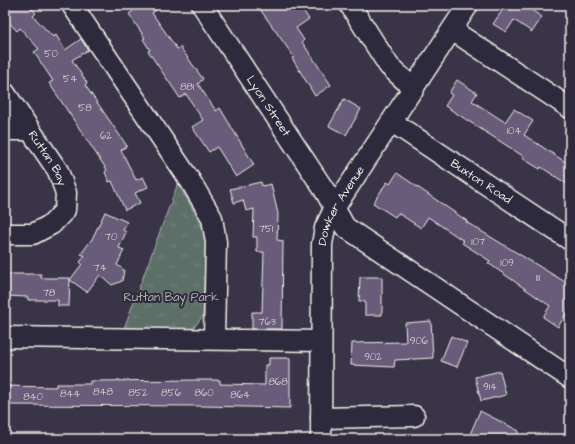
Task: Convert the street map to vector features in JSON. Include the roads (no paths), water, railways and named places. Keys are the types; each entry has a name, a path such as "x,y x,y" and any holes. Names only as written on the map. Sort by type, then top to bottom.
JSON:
{"street":[{"path":"72,5 194,188 212,218 216,242 214,338"},
{"name":"Lyon Street","path":"202,5 335,207 339,218 345,227 570,378"},
{"path":"350,5 389,66 414,89"},
{"name":"Dowker Avenue","path":"321,439 322,244 325,228 335,207 468,5"},
{"path":"452,30 570,108"},
{"name":"Ruttan Bay","path":"5,93 58,171 66,193 65,210 52,224 33,234 5,234"},
{"name":"Buxton Road","path":"392,122 570,240"},
{"path":"5,130 29,130"},
{"path":"5,337 214,338 321,341"},
{"path":"321,418 414,416"}],"park label":[{"name":"Ruttan Bay Park","path":"171,297"}]}
